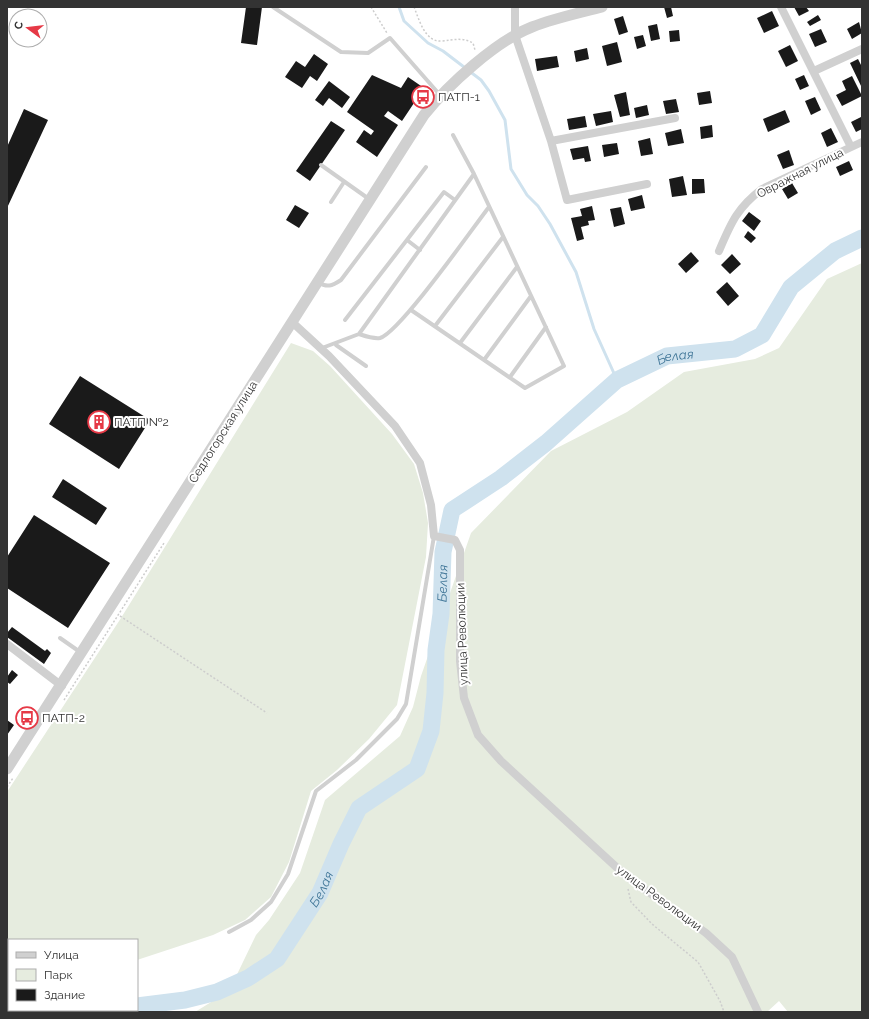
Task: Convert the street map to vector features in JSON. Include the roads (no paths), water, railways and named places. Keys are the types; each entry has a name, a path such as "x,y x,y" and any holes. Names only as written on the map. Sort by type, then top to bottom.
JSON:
{"street":[{"path":"515,7 515,35 551,141 566,200 647,184"},
{"name":"Седлогорская улица","path":"7,769 62,686 369,199 424,115 440,95 480,61 515,35 531,27 602,7"},
{"path":"781,7 851,147"},
{"path":"814,71 862,49"},
{"path":"551,141 675,118"},
{"name":"Овражная улица","path":"720,251 739,210 749,199 762,189 862,142"},
{"path":"292,322 321,348 395,426 420,463 432,505 434,536"},
{"name":"улица Революции","path":"434,536 455,540 460,550 460,661 464,698 478,736 501,761 626,876 706,933 732,956 758,1012"},
{"path":"7,644 62,686"}],"lane":[{"path":"273,7 341,52 368,53 390,38 440,95"},
{"path":"411,310 526,388 564,366 474,174 453,135"},
{"path":"321,165 369,199"},
{"path":"317,282 325,286 332,286 341,280 426,167"},
{"path":"321,348 336,345 359,334 474,174"},
{"path":"331,202 344,182"},
{"path":"345,320 444,192 455,200"},
{"path":"359,334 379,338 389,333 411,310 489,206"},
{"path":"435,326 503,236"},
{"path":"407,240 420,250"},
{"path":"460,343 517,267"},
{"path":"484,360 531,296"},
{"path":"510,377 546,327"},
{"path":"336,345 366,366"},
{"path":"229,932 252,920 270,902 288,874 316,791 356,760 397,719 406,704 434,536"},
{"path":"60,638 82,654"}],"waterway":[{"path":"399,7 404,21 428,43 443,51 481,80 489,91 505,120 511,169 527,195 538,206 550,224 576,272 594,329 617,380"},
{"name":"Белая","path":"138,1006 185,1000 217,992 248,978 277,959 320,893 341,844 359,808 417,769 431,731 435,693 436,650 441,614 443,552 452,510 501,478 546,443 617,380 667,356 735,349 762,335 791,287 835,251 862,238"},
{"name":"Белая","path":"112,1012 116,1011"}],"place":[{"name":"ПАТП-1","path":"423,97"},
{"name":"ПАТП №2","path":"99,422"},
{"name":"ПАТП-2","path":"27,718"}]}
